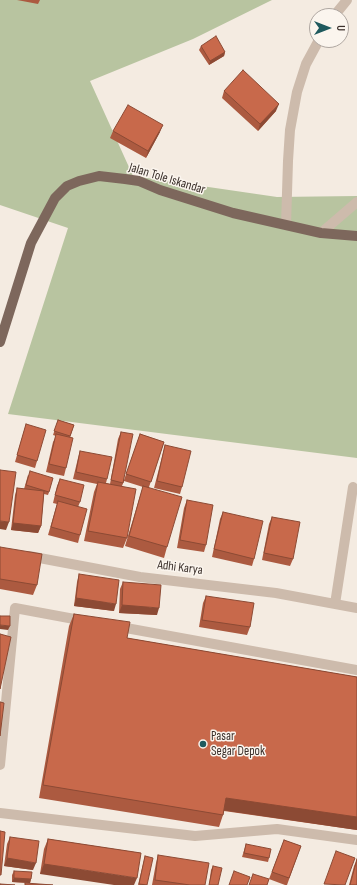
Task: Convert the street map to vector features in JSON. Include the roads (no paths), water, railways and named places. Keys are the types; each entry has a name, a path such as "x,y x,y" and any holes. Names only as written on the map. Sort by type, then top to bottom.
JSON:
{"main road":[{"name":"Jalan Tole Iskandar","path":"0,342 31,243 55,198 67,186 99,176 125,178 139,181 160,190 234,213 321,233 357,236"}],"street":[{"path":"340,8 347,0"},
{"path":"286,225 290,130 297,92 306,64 315,48"},
{"path":"321,233 357,202"},
{"path":"335,604 353,487"},
{"name":"Adhi Karya","path":"21,555 140,577 276,593 357,608"},
{"path":"0,765 15,608 92,622"},
{"path":"108,625 357,670"},
{"path":"0,813 194,836 277,828 357,840"}],"place":[{"name":"Pasar Segar Depok","path":"203,744"}]}
